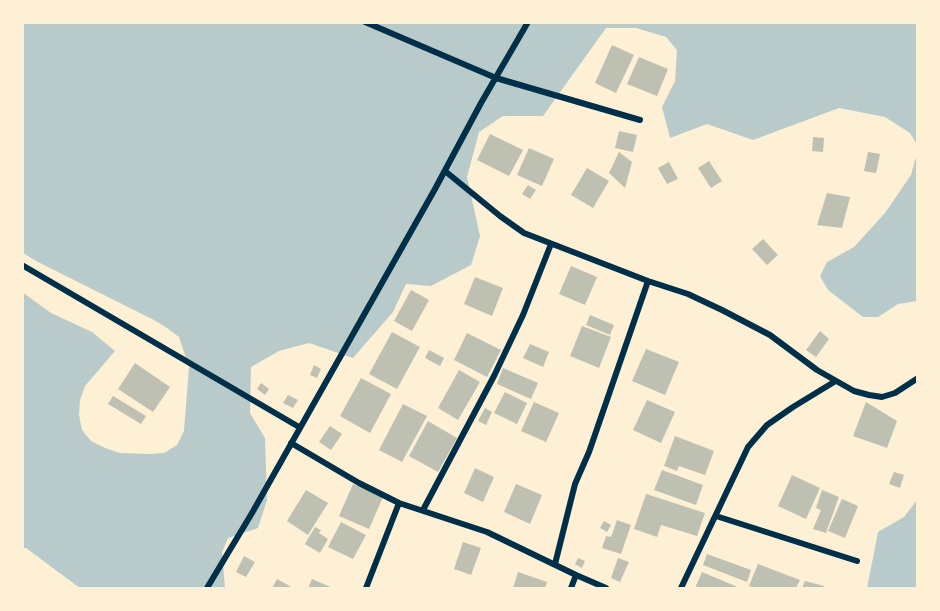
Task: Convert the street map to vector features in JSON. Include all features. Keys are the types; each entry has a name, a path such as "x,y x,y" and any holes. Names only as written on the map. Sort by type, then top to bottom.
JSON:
{"street":[{"path":"365,22 496,78 640,120"},
{"path":"207,588 528,22"},
{"path":"444,171 524,233 688,294 770,334 834,382 869,395 882,397 896,393 918,378"},
{"path":"423,510 523,315 551,244"},
{"path":"22,265 299,427"},
{"path":"555,564 575,484 589,452 648,281"},
{"path":"681,588 748,447 767,425 834,382"},
{"path":"291,443 359,483 399,503 487,532 606,588"},
{"path":"366,588 399,503"},
{"path":"716,516 857,561"},
{"path":"571,588 576,574"}],"shaded area":[{"path":"23,23 917,23 917,144 910,133 885,117 839,108 753,140 707,124 670,138 662,107 675,81 677,50 666,37 636,28 606,28 543,116 503,116 479,132 467,177 480,236 471,265 431,286 406,284 393,312 353,358 309,343 279,351 251,367 250,413 265,438 267,500 258,528 228,538 222,552 225,588 80,588 23,548 22,292 51,313 92,332 115,351 85,386 80,400 79,415 82,430 91,441 105,448 120,453 150,454 164,453 177,445 184,431 189,367 179,337 167,328 23,253"},
{"path":"917,153 917,301 898,304 878,317 863,317 828,290 820,276 827,262 854,247 885,213 911,175"},
{"path":"917,500 917,588 867,588 878,532 904,517"}],"building":[{"path":"612,45 634,55 616,93 595,83"},
{"path":"639,57 668,69 657,96 627,84"},
{"path":"619,131 637,135 633,152 615,148"},
{"path":"490,134 523,150 509,176 477,160"},
{"path":"813,137 824,138 823,152 812,151"},
{"path":"529,148 554,159 542,186 517,175"},
{"path":"619,152 632,162 625,188 609,173"},
{"path":"868,152 880,154 876,173 864,171"},
{"path":"709,161 722,181 711,188 698,168"},
{"path":"669,162 678,179 667,184 658,168"},
{"path":"587,168 609,181 593,208 571,195"},
{"path":"528,185 536,190 530,199 522,194"},
{"path":"827,193 850,197 842,228 817,225"},
{"path":"763,239 778,255 767,265 752,249"},
{"path":"571,266 597,277 585,305 559,294"},
{"path":"475,277 503,288 492,316 464,304"},
{"path":"411,290 429,300 412,331 394,321"},
{"path":"590,315 614,325 610,335 586,325"},
{"path":"582,326 611,337 599,368 570,356"},
{"path":"820,331 829,339 816,357 806,350"},
{"path":"392,332 420,347 397,389 369,374"},
{"path":"467,333 501,350 487,377 454,360"},
{"path":"530,344 549,352 543,367 523,358"},
{"path":"646,349 679,362 665,395 632,381"},
{"path":"429,350 444,358 440,366 425,358"},
{"path":"135,363 170,387 153,412 118,389"},
{"path":"314,365 321,369 317,378 310,375"},
{"path":"503,368 538,383 531,399 497,384"},
{"path":"459,370 480,382 458,420 438,408"},
{"path":"361,378 391,394 370,433 340,416"},
{"path":"261,383 269,389 265,395 257,389"},
{"path":"505,392 527,403 517,424 494,413"},
{"path":"288,395 298,400 293,408 283,403"},
{"path":"113,396 146,416 141,424 108,404"},
{"path":"647,400 675,412 661,443 633,430"},
{"path":"534,402 559,413 546,442 521,431"},
{"path":"866,402 897,421 887,448 853,436"},
{"path":"403,404 427,416 402,462 379,450"},
{"path":"485,408 492,412 486,425 478,421"},
{"path":"428,421 457,438 438,472 409,456"},
{"path":"330,426 342,434 331,450 319,442"},
{"path":"675,436 714,451 705,475 679,466 677,471 664,466"},
{"path":"475,468 494,477 483,502 464,493"},
{"path":"662,470 703,485 696,505 654,490"},
{"path":"894,472 904,475 900,488 889,484"},
{"path":"792,475 820,488 806,519 778,506"},
{"path":"353,484 383,497 369,529 339,516"},
{"path":"516,484 542,495 530,524 504,512"},
{"path":"306,490 328,503 308,535 287,521"},
{"path":"822,490 839,497 826,533 813,529 821,510 816,508"},
{"path":"646,494 705,513 697,536 661,525 657,537 634,529"},
{"path":"842,499 858,506 845,538 828,531"},
{"path":"617,520 631,525 621,554 602,548 606,536 611,537"},
{"path":"604,521 611,525 607,532 600,528"},
{"path":"341,522 366,535 353,559 328,547"},
{"path":"315,527 321,530 319,533 328,539 320,553 305,544"},
{"path":"463,542 481,548 471,575 454,569"},
{"path":"707,554 751,570 747,582 703,565"},
{"path":"244,556 255,562 246,577 236,572"},
{"path":"578,558 585,561 582,568 575,564"},
{"path":"618,558 629,562 620,582 611,578"},
{"path":"758,564 800,580 796,588 749,586"},
{"path":"518,572 547,582 545,588 513,588"},
{"path":"702,572 740,588 695,588"},
{"path":"277,579 293,588 272,588"},
{"path":"312,579 333,588 308,588"},
{"path":"805,581 824,586 823,588 802,588"}]}
